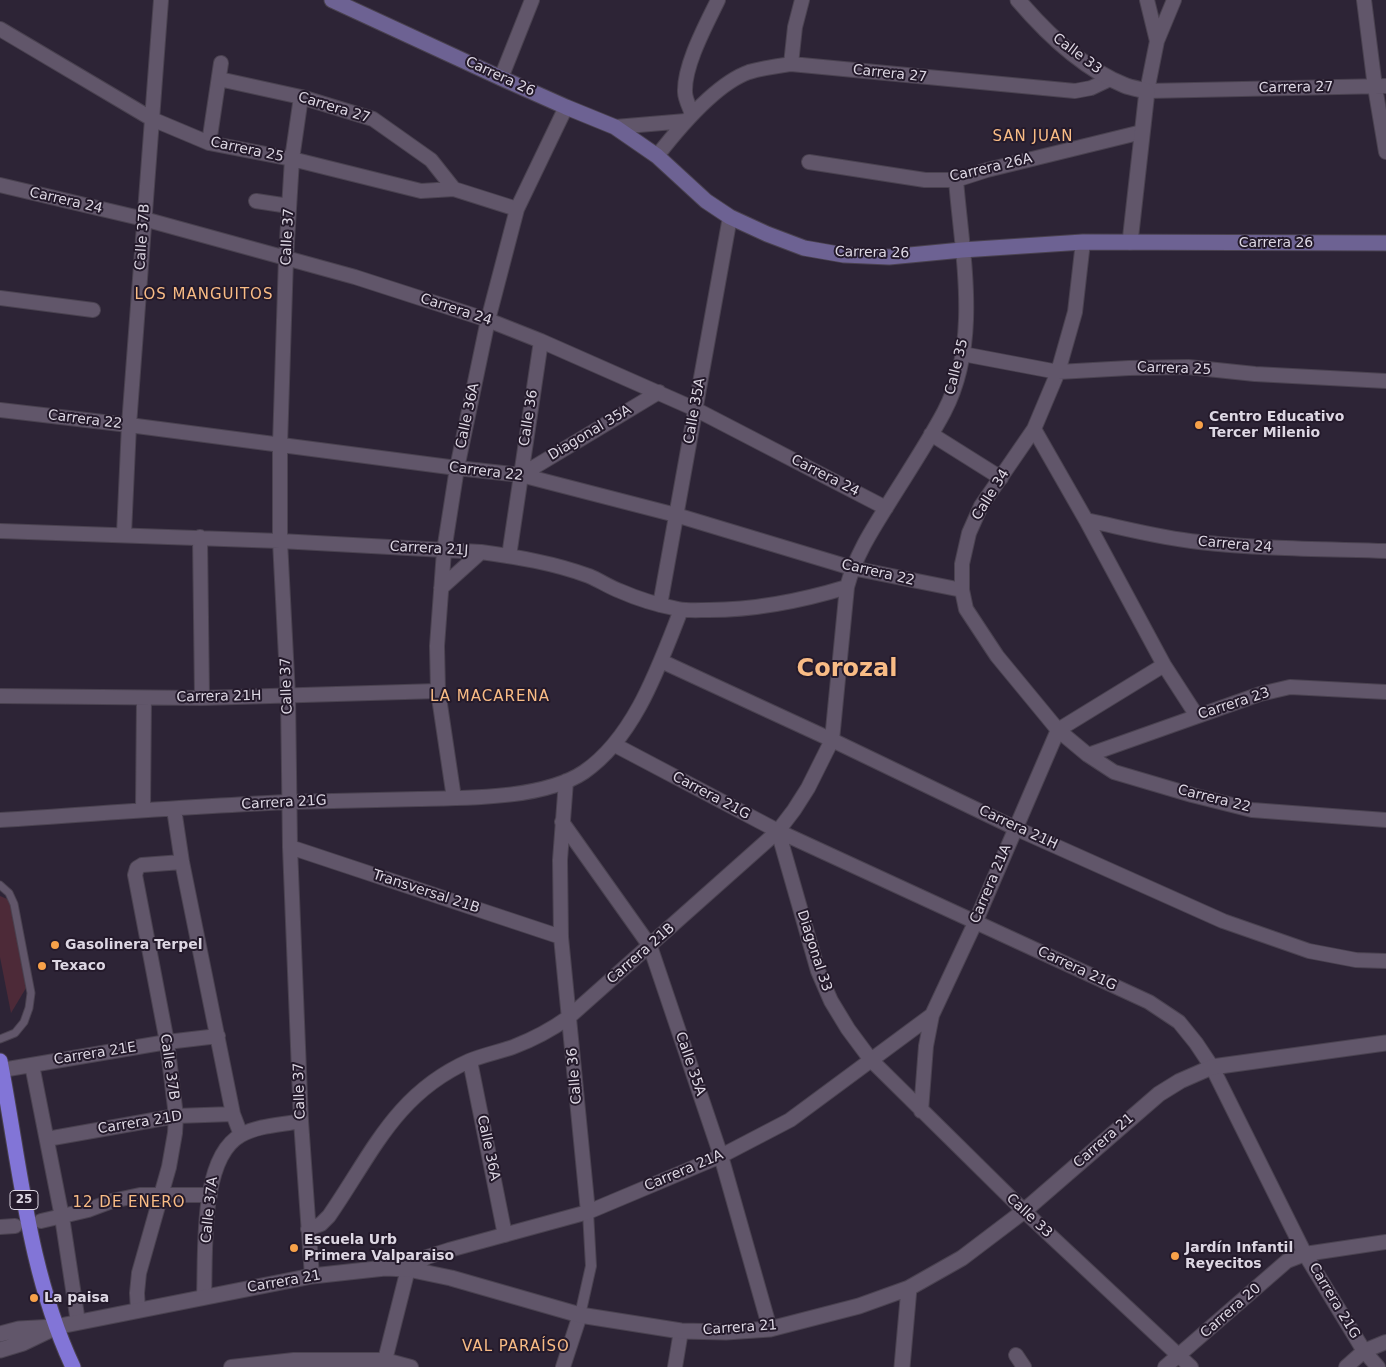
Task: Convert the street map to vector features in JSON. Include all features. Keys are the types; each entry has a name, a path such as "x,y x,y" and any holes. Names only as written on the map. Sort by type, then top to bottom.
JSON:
{"highway":[{"name":"25","path":"1,1066 30,1229 43,1289 55,1327 73,1367"}],"main road":[{"name":"Carrera 26","path":"332,0 501,78 615,127 658,156 706,201 730,217 804,248 844,255 889,257 1083,242 1386,243"}],"street":[{"name":"Calle 37B","path":"124,534 129,425 161,0"},
{"path":"501,78 532,0"},
{"path":"615,127 689,118 684,94 687,77 695,50 718,0"},
{"path":"791,64 795,27 802,0"},
{"name":"Calle 33","path":"1018,0 1056,40 1084,63 1110,79 1126,86 1147,91"},
{"path":"1147,0 1157,41"},
{"path":"1130,242 1147,91 1157,41 1174,0"},
{"path":"1364,0 1380,87 1386,152"},
{"name":"Carrera 25","path":"0,32 152,119 209,142 292,159 421,191 454,189 516,209"},
{"path":"209,142 220,63"},
{"name":"Carrera 27","path":"658,156 689,118 729,82 748,72 791,64 1058,91 1075,91 1091,88 1110,79"},
{"name":"Carrera 27","path":"218,79 302,97 373,119 431,160 454,189"},
{"name":"Carrera 27","path":"1147,91 1380,87"},
{"name":"Calle 37","path":"302,97 292,159 286,258 280,445 280,540 288,696 290,848 301,1121 312,1276"},
{"name":"Calle 36A","path":"454,798 438,691 437,646 444,551 457,468 488,320 516,209 566,107"},
{"name":"Carrera 26A","path":"809,162 925,180 956,180 987,170 1142,132"},
{"name":"Calle 35","path":"847,587 852,568 863,544 931,434 955,386 963,354 967,294 956,180"},
{"name":"Carrera 24","path":"0,185 144,219 356,277 488,320 541,341 695,409 886,508"},
{"path":"256,201 289,206"},
{"name":"Calle 35A","path":"660,605 730,217"},
{"name":"Calle 34","path":"1058,730 997,656 966,609 962,590 962,564 969,533 981,506 1034,429 1058,372 1074,312 1083,242"},
{"path":"0,298 93,310"},
{"name":"Calle 36","path":"509,556 541,341"},
{"name":"Carrera 25","path":"963,354 1058,372 1188,367 1255,374 1386,381"},
{"name":"Diagonal 35A","path":"521,475 659,392"},
{"name":"Carrera 22","path":"0,410 521,475 676,515 852,568 962,590"},
{"path":"1034,429 1086,520 1164,665 1197,716"},
{"path":"931,434 1001,478"},
{"name":"Carrera 24","path":"1086,520 1156,536 1199,542 1266,548 1386,551"},
{"name":"Carrera 21J","path":"0,531 280,540 481,552 550,564 589,576 620,591 681,610 736,610 768,606 808,599 847,587"},
{"path":"200,537 202,698"},
{"path":"441,588 481,552"},
{"name":"Carrera 21B","path":"308,1229 321,1224 330,1216 371,1150 404,1107 442,1076 470,1061 531,1040 550,1031 570,1017 778,831 808,788 832,740 847,587"},
{"path":"566,781 582,774 615,745 640,705 661,661 681,610"},
{"name":"Carrera 21H","path":"661,661 832,740 1015,828 1223,921 1308,951 1356,960 1386,961"},
{"path":"1058,730 1164,665"},
{"name":"Carrera 23","path":"1088,755 1260,694 1290,687 1386,692"},
{"name":"Carrera 21H","path":"0,696 202,698 438,691"},
{"path":"144,698 144,810"},
{"name":"Carrera 22","path":"1058,730 1088,755 1114,772 1192,795 1252,810 1386,820"},
{"name":"Carrera 21A","path":"921,1111 926,1046 932,1015 975,923 1058,730"},
{"name":"Carrera 21G","path":"615,745 778,831 1149,1002 1179,1022 1212,1067 1305,1254 1364,1351 1378,1367"},
{"name":"Calle 36","path":"563,1367 580,1315 591,1266 588,1212 561,937 560,860 566,781"},
{"name":"Carrera 21G","path":"0,820 289,802 496,796 534,791 566,781"},
{"path":"174,809 182,862 233,1114 241,1135"},
{"name":"Calle 35A","path":"562,822 650,946 721,1156 770,1329"},
{"name":"Diagonal 33","path":"778,831 818,971 831,1001 871,1060"},
{"name":"Transversal 21B","path":"290,848 561,937"},
{"name":"Calle 37B","path":"138,1310 139,1273 162,1194 175,1133 176,1116 167,1042 135,875 137,868 142,865 182,862"},
{"name":"Carrera 21A","path":"408,1269 427,1257 588,1212 721,1156 790,1120 932,1015"},
{"name":"Carrera 21E","path":"1,1066 32,1065 167,1042 218,1036"},
{"name":"Carrera 21","path":"55,1327 312,1276 376,1269 408,1269 484,1286 580,1315 681,1331 726,1332 770,1329 859,1306 909,1288 962,1258 1024,1211 1159,1094 1180,1081 1212,1067 1386,1043"},
{"name":"Calle 33","path":"871,1060 1024,1211 1191,1367"},
{"name":"Calle 36A","path":"470,1061 505,1235"},
{"path":"32,1065 62,1216 78,1322"},
{"name":"Carrera 21D","path":"48,1139 176,1116 233,1114"},
{"name":"Calle 37A","path":"204,1297 210,1195 214,1173 220,1156 241,1135 257,1128 301,1121"},
{"path":"41,1221 140,1195 210,1195"},
{"path":"0,1227 15,1226"},
{"name":"Carrera 20","path":"1166,1367 1287,1261 1305,1254 1386,1242"},
{"path":"385,1360 408,1269"},
{"path":"902,1367 909,1288"},
{"path":"0,1334 19,1329 55,1327"},
{"path":"0,1350 23,1343 55,1327"},
{"path":"675,1367 681,1331"},
{"path":"1346,1367 1364,1351 1386,1342"},
{"path":"1016,1355 1024,1367"},
{"path":"231,1367 294,1360 385,1360 411,1367"}],"lane":[{"path":"0,885 9,893 14,904 31,993 29,1008 24,1022 15,1033 0,1039"}],"shaded area":[{"path":"0,896 12,901 29,983 11,1013 0,957"}],"place":[{"name":"Centro Educativo Tercer Milenio","path":"1199,425"},
{"name":"Gasolinera Terpel","path":"55,945"},
{"name":"Texaco","path":"42,966"},
{"name":"Escuela Urb Primera Valparaiso","path":"294,1248"},
{"name":"Jardín Infantil Reyecitos","path":"1175,1256"},
{"name":"La paisa","path":"34,1298"}],"district":[{"name":"SAN JUAN","path":"1033,137"},
{"name":"LOS MANGUITOS","path":"204,295"},
{"name":"Corozal","path":"847,670"},
{"name":"LA MACARENA","path":"490,697"},
{"name":"12 DE ENERO","path":"129,1203"},
{"name":"VAL PARAÍSO","path":"516,1347"}]}
